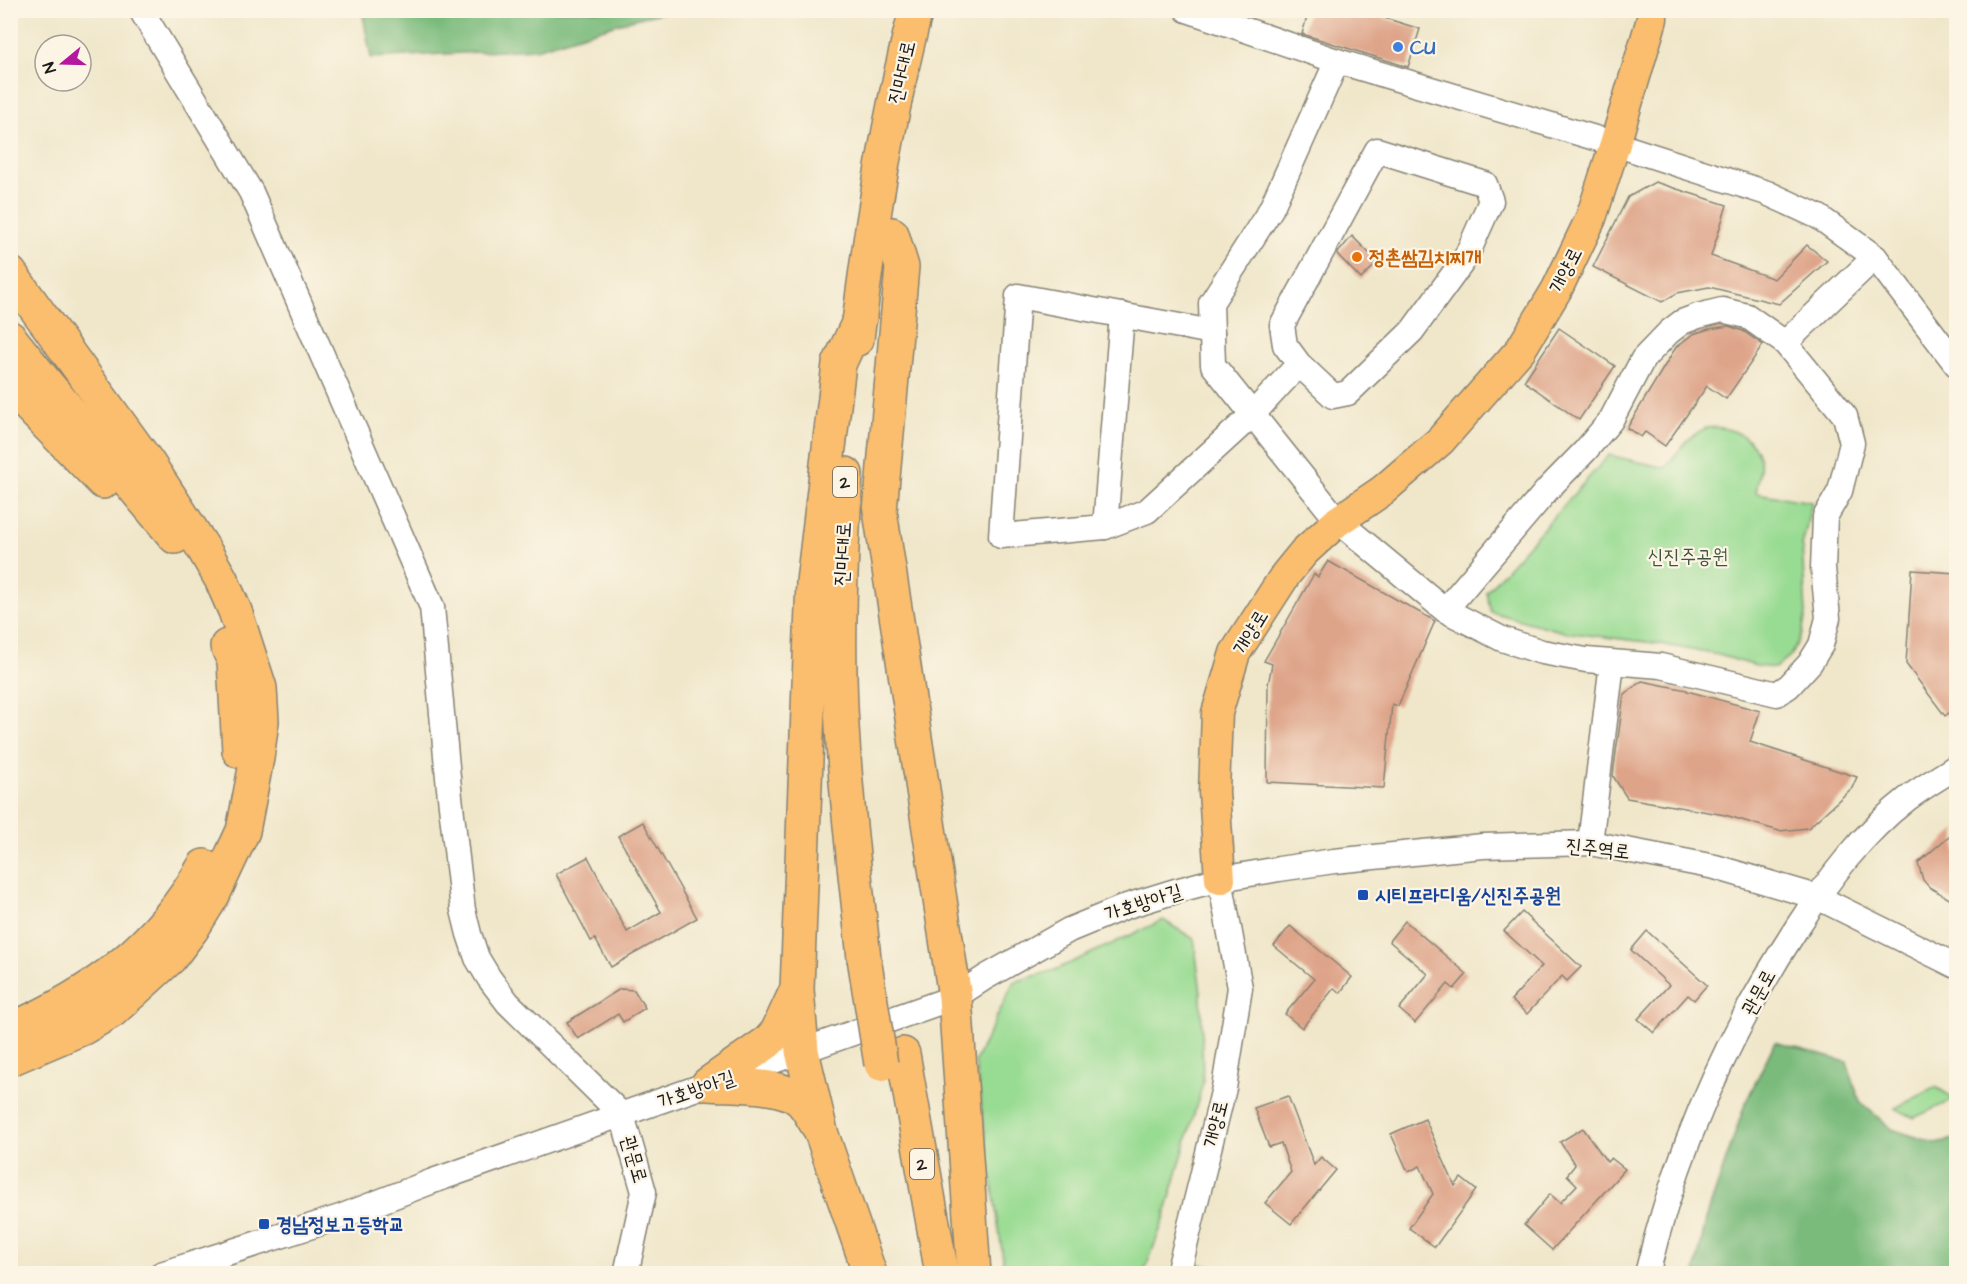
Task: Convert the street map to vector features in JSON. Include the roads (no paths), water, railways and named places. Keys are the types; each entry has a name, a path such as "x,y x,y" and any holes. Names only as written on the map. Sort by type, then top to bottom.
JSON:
{"highway":[{"name":"진마대로","path":"874,955 853,860 842,725 840,588 848,417 871,230 889,126 916,10"},
{"name":"진마대로","path":"874,955 863,724 861,588 870,418 892,234 910,130 938,10"},
{"path":"892,234 902,267 880,511 955,997 974,1274"},
{"path":"10,273 148,463 220,579 235,611 260,688 261,721 243,831 213,895 192,929 170,958 112,1011 83,1028 10,1059"},
{"path":"860,319 839,364 813,582 797,989 802,1051 821,1132 870,1274"},
{"path":"10,338 184,548 234,661 240,743 236,785 225,822 212,853 173,914 126,962 94,986 62,1006 10,1030"},
{"path":"10,387 136,517 184,548"},
{"name":"2","path":"874,955 892,1059 920,1274"},
{"path":"708,1084 768,1042 777,1032 797,989"},
{"name":"2","path":"892,1059 942,1274"},
{"path":"708,1084 778,1089 793,1095 802,1102 821,1132"}],"main road":[{"name":"개양로","path":"1220,879 1214,792 1217,713 1235,653 1287,573 1304,552 1338,521 1382,491 1440,441 1521,349 1557,289 1591,218 1616,144 1652,19 1652,10"}],"street":[{"path":"141,10 251,192 432,608 463,910 477,958 508,1003 622,1115"},
{"path":"1187,10 1337,61 1616,144 1767,193 1819,217 1875,257 1956,364"},
{"path":"1337,61 1271,209 1211,303 1213,365 1338,521 1445,610 1502,639 1542,652 1612,663 1661,666 1777,693 1789,686 1810,663 1821,645 1828,618 1823,568 1825,517 1840,490 1852,443 1845,416 1785,343 1747,316 1722,310 1690,319 1669,332 1643,359 1611,420 1586,451 1548,489 1445,610"},
{"path":"1377,150 1485,184 1491,201 1466,257 1412,331 1348,393 1333,396 1299,364 1285,345 1282,325 1377,150"},
{"path":"1785,343 1875,257"},
{"path":"1212,332 1018,296 1001,536 1105,527 1147,511 1252,415 1299,364"},
{"path":"1105,527 1122,315"},
{"path":"1590,843 1612,663"},
{"name":"관문로","path":"1647,1274 1668,1196 1689,1136 1715,1075 1755,996 1817,897 1846,859 1907,799 1956,767"},
{"name":"진주역로","path":"1220,879 1334,861 1483,846 1590,843 1715,867 1817,897 1956,966"},
{"name":"가호방아길","path":"161,1274 340,1217 433,1181 955,997 1069,930 1096,917 1137,902 1220,879"},
{"name":"개양로","path":"1178,1274 1224,1088 1240,988 1220,879"},
{"name":"관문로","path":"622,1115 644,1192 626,1274"}],"place":[{"name":"CU","path":"1398,47"},
{"name":"정촌쌈김치찌개","path":"1357,257"},
{"name":"시티프라디움/신진주공원","path":"1363,895"},
{"name":"경남정보고등학교","path":"264,1224"}],"park label":[{"name":"신진주공원","path":"1688,556"}]}
